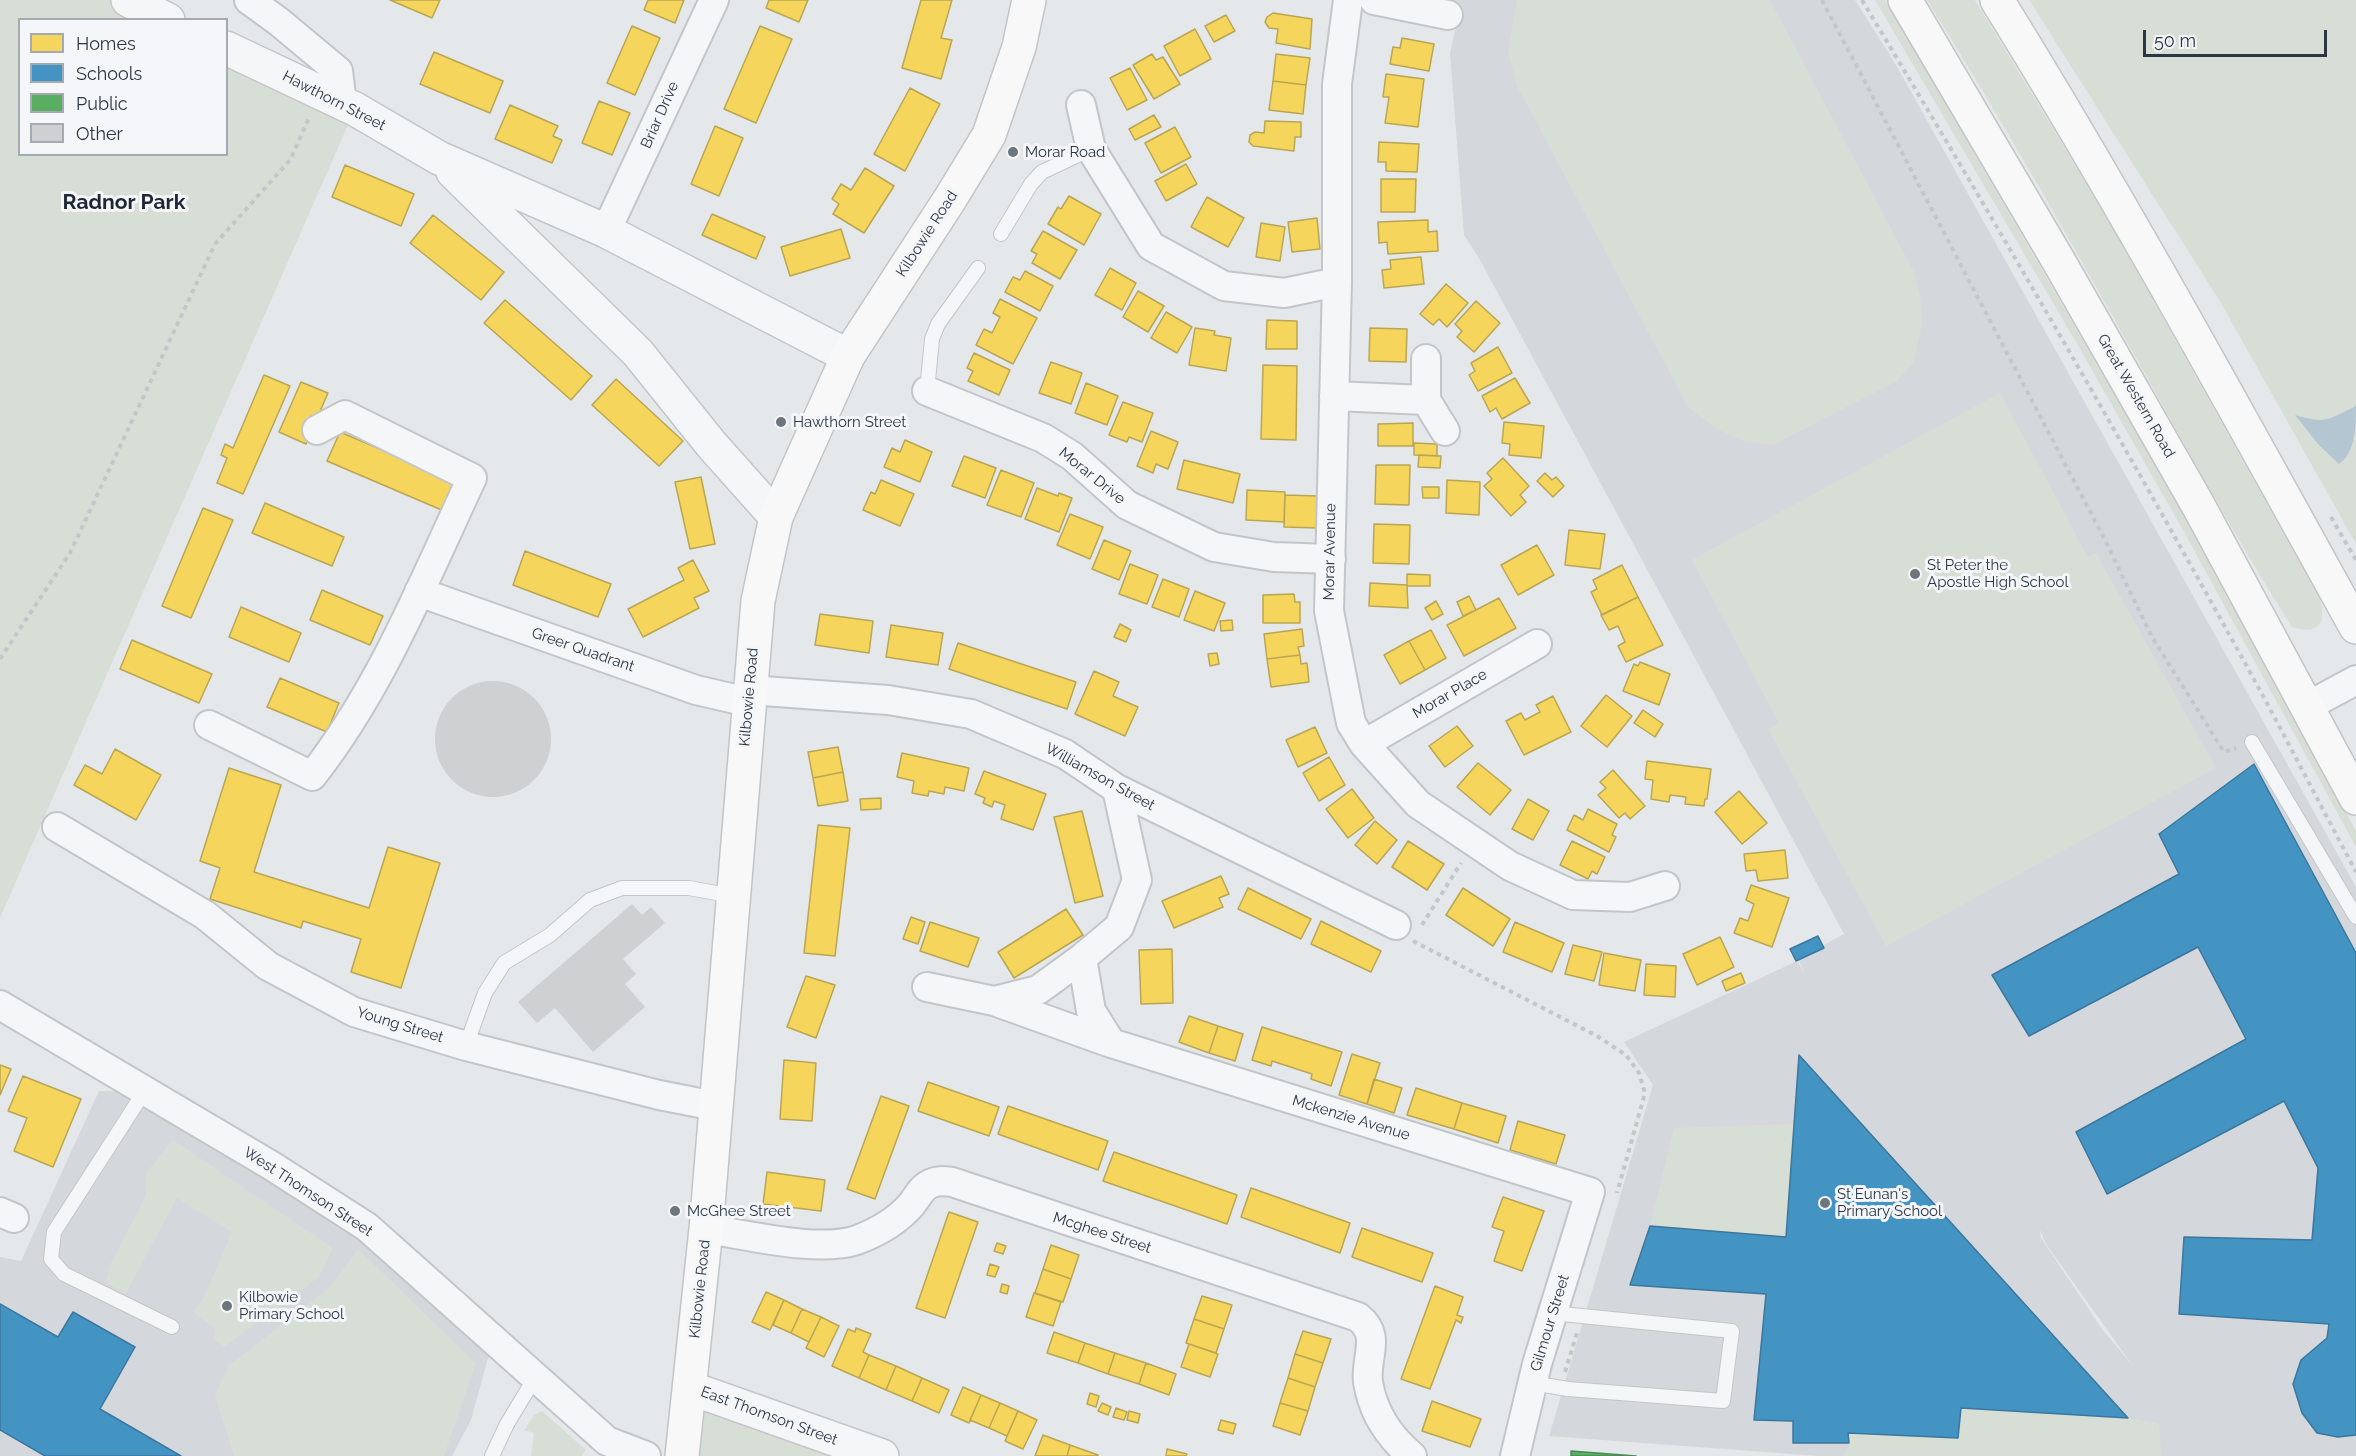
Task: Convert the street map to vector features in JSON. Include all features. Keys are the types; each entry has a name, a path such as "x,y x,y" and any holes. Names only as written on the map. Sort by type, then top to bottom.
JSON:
{"main road":[{"name":"Kilbowie Road","path":"682,1456 706,1229 758,601 776,517 848,356 989,135 1019,47 1029,0"},
{"name":"Great Western Road","path":"1905,0 2053,250 2193,495 2356,798"},
{"path":"1997,0 2048,82 2208,359 2356,627"}],"street":[{"path":"128,0 164,18"},
{"path":"249,0 338,71 331,98"},
{"name":"Briar Drive","path":"606,231 714,0"},
{"name":"Morar Avenue","path":"1348,0 1337,84 1337,282 1329,611 1351,723 1364,744 1418,804 1510,866 1573,895 1630,897 1665,886"},
{"path":"1374,0 1448,15"},
{"name":"Hawthorn Street","path":"228,49 331,98 439,158 606,231 848,356"},
{"path":"1081,105 1091,149 1151,246 1224,286 1284,293 1337,282"},
{"name":"Hawthorn Street","path":"439,158 638,353 711,444 776,517"},
{"path":"1426,359 1426,400 1445,431"},
{"name":"Morar Drive","path":"927,391 1043,438 1072,456 1127,505 1214,547 1274,557 1331,559"},
{"path":"1334,396 1426,400"},
{"path":"209,725 312,776 341,740 399,637 472,478 345,414 317,430"},
{"name":"Greer Quadrant","path":"419,592 696,690 749,696"},
{"name":"Morar Place","path":"1364,744 1537,644"},
{"path":"2308,706 2356,680"},
{"name":"Williamson Street","path":"749,696 888,700 971,714 1065,754 1117,789 1396,925"},
{"name":"Mckenzie Avenue","path":"994,1001 1038,990 1119,927 1137,880 1117,789"},
{"name":"Young Street","path":"57,827 205,915 268,966 354,1012 466,1046 659,1095 715,1106"},
{"path":"1082,958 1091,1011 1111,1043"},
{"name":"Mckenzie Avenue","path":"927,987 994,1001 1111,1043 1603,1195"},
{"name":"West Thomson Street","path":"0,1005 272,1166 368,1227 607,1442 646,1456"},
{"name":"Mcghee Street","path":"706,1229 800,1243 837,1244 863,1237 888,1225 930,1184 944,1180 952,1182 1358,1317 1365,1323 1371,1337 1368,1379 1377,1414 1386,1430 1412,1456"},
{"name":"Gilmour Street","path":"1515,1456 1532,1383 1552,1313 1603,1195"},
{"name":"East Thomson Street","path":"690,1388 882,1456"}],"lane":[{"path":"1001,234 1031,184 1042,172 1091,149"},
{"path":"927,391 932,339 938,324 978,268"},
{"path":"2252,742 2356,917"},
{"path":"466,1046 485,993 504,963 550,935 590,900 622,888 689,888 733,896"},
{"path":"144,1092 54,1232 51,1259 64,1274 172,1327"},
{"path":"1532,1383 1723,1401 1732,1331 1552,1313"},
{"path":"492,1456 507,1424 536,1376"}],"path":[{"path":"1822,0 2105,540 2152,637 2223,752 2252,742"},
{"path":"1862,0 2102,409 2241,655 2356,872"},
{"path":"0,659 70,553 215,244 290,160 331,98"},
{"path":"1474,842 1412,940 1597,1036 1626,1055 1639,1073 1645,1094 1603,1195"},
{"path":"1561,1387 1583,1316"}],"shaded area":[{"path":"0,0 128,0 166,18 18,18 18,156 228,156 228,48 355,109 0,918"},
{"name":"St Peter the Apostle High School","path":"1453,0 1855,0 1896,65 2356,887 2356,1456 1818,1456 1549,1436 1653,1085 1624,1042 1797,961 1804,972 1798,959 1844,934 1480,260 1464,235 1450,53 1459,13","holes":["2040,1230 2046,1244 2133,1366 2102,1329 2041,1238"]},
{"path":"1517,0 1770,0 1914,272 1920,294 1922,324 1913,363 1897,381 1773,445 1746,442 1715,428 1688,407 1517,86 1508,52"},
{"path":"1875,0 1885,0 2191,526 2356,831 2356,847 2184,532 2080,349"},
{"path":"1927,0 1975,0 2106,216 2319,597 2322,606 2322,620 2315,628 2309,630 2292,627 2268,589 2045,197"},
{"path":"2029,0 2356,0 2356,544 2221,303"},
{"path":"2000,393 2088,557 2096,553 2216,768 1886,946 1768,729 1779,723 1692,560"},
{"name":"Kilbowie Primary School","path":"99,1091 144,1092 272,1166 504,1351 488,1358 471,1420 452,1456 0,1456 0,1257 21,1261"},
{"path":"1794,1124 1786,1237 1650,1226 1674,1128"},
{"path":"173,1140 333,1248 319,1277 224,1347 214,1339 216,1330 193,1312 203,1299 232,1232 177,1198 125,1295 106,1282 110,1265 146,1195 146,1173"},
{"path":"358,1249 476,1363 444,1456 234,1456 215,1396 228,1366 329,1288"},
{"path":"690,1388 882,1456 682,1456"},
{"path":"1961,1408 2128,1418 2159,1424 2161,1456 1843,1456 1849,1443 1848,1433 1958,1438"},
{"path":"542,1411 586,1450 581,1456 531,1456 534,1433 524,1430 534,1415"}],"water":[{"path":"2356,406 2352,446 2345,459 2339,464 2318,444 2295,415 2321,420 2339,415"}],"building: Homes":[{"path":"390,0 440,0 432,18"},
{"path":"648,0 684,0 675,23 644,10"},
{"path":"769,0 808,0 799,22 766,8"},
{"path":"921,0 952,0 941,38 952,40 941,79 902,68"},
{"path":"1273,13 1312,19 1310,49 1276,43 1278,29 1269,28 1265,22 1267,17"},
{"path":"1226,15 1235,31 1214,42 1205,26"},
{"path":"632,26 660,38 635,95 607,83"},
{"path":"760,26 792,39 756,123 724,109"},
{"path":"1195,29 1211,59 1180,76 1164,46"},
{"path":"1402,38 1434,44 1429,71 1390,64 1393,47 1400,48"},
{"path":"434,52 503,81 490,113 420,84"},
{"path":"1152,54 1156,60 1163,57 1180,84 1154,99 1133,65"},
{"path":"1276,54 1310,58 1306,85 1273,81"},
{"path":"1130,68 1147,100 1127,110 1110,78"},
{"path":"1386,74 1424,79 1418,127 1385,123 1389,97 1383,97"},
{"path":"1273,81 1306,85 1303,114 1269,110"},
{"path":"910,88 940,104 905,171 874,154"},
{"path":"599,101 630,113 612,155 582,143"},
{"path":"510,105 558,126 553,136 562,140 552,163 495,139"},
{"path":"1154,115 1161,127 1135,140 1129,129"},
{"path":"1265,121 1301,122 1301,137 1295,137 1294,151 1253,146 1249,142 1250,135 1255,132 1264,133"},
{"path":"715,126 743,138 719,196 691,184"},
{"path":"1175,127 1191,157 1161,173 1145,143"},
{"path":"1379,142 1419,144 1417,172 1386,171 1386,162 1378,162"},
{"path":"1186,164 1197,184 1166,201 1155,181"},
{"path":"345,165 414,194 401,226 332,197"},
{"path":"865,168 894,186 864,233 833,214 839,204 832,199 841,184 851,190"},
{"path":"1381,179 1416,179 1415,212 1381,212"},
{"path":"1069,196 1101,214 1084,245 1048,224 1058,207 1061,209"},
{"path":"1207,197 1244,218 1228,247 1191,227"},
{"path":"712,214 765,237 756,259 702,235"},
{"path":"433,215 504,272 481,300 410,243"},
{"path":"1317,218 1320,249 1292,252 1288,222"},
{"path":"1428,220 1428,232 1437,231 1438,251 1388,254 1387,242 1379,243 1378,222"},
{"path":"1261,223 1285,227 1280,261 1256,257"},
{"path":"841,229 850,258 790,276 781,247"},
{"path":"1043,231 1077,250 1060,279 1032,263 1037,254 1031,251"},
{"path":"1421,257 1424,284 1384,288 1382,270 1391,269 1390,260"},
{"path":"1110,268 1136,283 1122,310 1095,295"},
{"path":"1025,271 1053,286 1040,311 1005,292 1013,277 1020,280"},
{"path":"1446,284 1468,303 1447,327 1439,319 1433,325 1420,314"},
{"path":"1138,291 1164,306 1148,332 1123,317"},
{"path":"1000,299 1037,318 1013,364 976,345 984,329 992,333 1000,317 993,313"},
{"path":"505,300 592,376 571,400 484,323"},
{"path":"1476,301 1500,323 1474,352 1457,337 1462,331 1455,324"},
{"path":"1166,312 1192,327 1177,353 1151,338"},
{"path":"1267,320 1297,321 1297,349 1266,349"},
{"path":"1195,328 1215,331 1214,335 1231,338 1226,371 1189,365"},
{"path":"1370,328 1407,329 1406,362 1369,361"},
{"path":"1498,347 1512,373 1478,391 1469,375 1475,371 1471,363"},
{"path":"974,353 1010,370 999,395 968,381 973,371 967,368"},
{"path":"1051,362 1082,373 1071,404 1039,393"},
{"path":"1263,365 1297,366 1296,440 1261,439"},
{"path":"264,375 290,386 243,494 217,483 227,458 221,455 225,444 233,448"},
{"path":"1515,378 1530,403 1502,419 1496,408 1490,412 1482,396"},
{"path":"616,379 683,441 659,466 592,405"},
{"path":"301,382 328,393 306,444 279,432"},
{"path":"1086,383 1118,396 1107,425 1075,413"},
{"path":"1123,402 1153,413 1142,442 1129,437 1127,442 1109,435"},
{"path":"1504,422 1544,426 1541,458 1509,455 1510,444 1502,443"},
{"path":"1413,423 1413,446 1378,446 1378,424"},
{"path":"1151,431 1178,442 1168,469 1156,464 1153,473 1137,466"},
{"path":"340,432 457,482 444,511 327,461"},
{"path":"905,440 932,452 920,482 884,467 892,448 900,452"},
{"path":"1414,443 1437,444 1437,456 1414,455"},
{"path":"1419,455 1441,456 1440,468 1418,467"},
{"path":"964,456 996,468 985,498 952,486"},
{"path":"1503,458 1529,486 1520,495 1526,502 1511,516 1484,486 1492,479 1487,473"},
{"path":"1184,460 1240,474 1233,503 1177,489"},
{"path":"1376,465 1410,465 1409,505 1375,504"},
{"path":"1001,470 1034,483 1021,517 987,505"},
{"path":"1545,473 1552,480 1556,477 1564,486 1553,497 1537,481"},
{"path":"701,477 715,544 690,549 675,482"},
{"path":"881,480 914,494 900,526 863,510 871,492 875,494"},
{"path":"1447,480 1480,482 1479,515 1446,513"},
{"path":"1422,487 1439,487 1439,498 1423,498"},
{"path":"1037,488 1058,496 1059,493 1072,498 1059,532 1025,519"},
{"path":"1247,490 1285,492 1284,522 1246,520"},
{"path":"1285,495 1318,496 1317,528 1284,527"},
{"path":"265,503 344,537 332,566 252,533"},
{"path":"203,508 233,520 191,618 162,606"},
{"path":"1070,514 1103,527 1090,559 1057,545"},
{"path":"1374,524 1410,525 1409,564 1373,563"},
{"path":"1569,530 1605,534 1600,569 1565,565"},
{"path":"1104,540 1131,551 1119,580 1092,569"},
{"path":"1537,545 1554,575 1518,595 1501,565"},
{"path":"525,551 611,584 598,617 513,585"},
{"path":"693,560 709,591 694,598 699,608 643,637 628,609 684,580 678,568"},
{"path":"1130,564 1158,575 1147,604 1119,594"},
{"path":"1622,565 1638,597 1602,615 1591,592 1597,589 1593,580"},
{"path":"1407,574 1430,575 1430,586 1407,586"},
{"path":"1163,579 1189,589 1179,617 1152,607"},
{"path":"1370,583 1407,585 1408,608 1369,606"},
{"path":"322,590 383,616 370,645 310,620"},
{"path":"1195,591 1225,603 1214,631 1184,620"},
{"path":"1294,594 1295,602 1300,602 1300,623 1263,623 1263,595"},
{"path":"1469,596 1476,610 1463,616 1457,602"},
{"path":"1638,597 1663,645 1626,662 1618,646 1625,642 1618,626 1609,630 1601,615"},
{"path":"1499,598 1516,628 1464,656 1447,625"},
{"path":"1436,601 1443,614 1432,620 1425,608"},
{"path":"241,607 301,633 289,662 229,637"},
{"path":"820,614 873,621 869,653 815,645"},
{"path":"1232,620 1233,630 1221,631 1220,621"},
{"path":"1120,624 1131,630 1126,642 1114,637"},
{"path":"891,625 943,633 938,665 886,657"},
{"path":"1302,629 1304,646 1298,647 1300,655 1267,659 1264,634"},
{"path":"1431,630 1446,658 1425,670 1409,641"},
{"path":"132,640 212,674 199,703 120,669"},
{"path":"1409,641 1425,670 1400,684 1384,655"},
{"path":"958,643 1076,682 1067,709 949,669"},
{"path":"1217,653 1219,664 1210,666 1208,654"},
{"path":"1300,655 1301,664 1307,663 1309,682 1271,687 1267,659"},
{"path":"1640,662 1670,674 1659,705 1623,691 1634,664 1638,666"},
{"path":"1094,671 1119,682 1113,696 1138,707 1125,736 1075,714"},
{"path":"280,678 339,703 327,732 267,707"},
{"path":"1606,695 1632,716 1607,747 1581,726"},
{"path":"1553,696 1571,732 1524,755 1506,721 1521,713 1525,720 1540,712 1536,705"},
{"path":"1643,710 1663,724 1655,737 1634,723"},
{"path":"1457,726 1473,746 1445,767 1429,746"},
{"path":"1315,727 1327,753 1298,767 1286,740"},
{"path":"838,747 843,772 813,778 808,752"},
{"path":"115,749 161,775 136,820 74,785 85,765 102,774"},
{"path":"902,753 969,768 964,791 945,787 944,794 929,791 928,796 912,793 914,781 897,777"},
{"path":"1329,757 1345,785 1319,801 1303,773"},
{"path":"1647,761 1711,769 1704,806 1685,804 1686,797 1670,795 1669,802 1651,799 1653,780 1645,779"},
{"path":"1478,763 1511,790 1490,815 1457,787"},
{"path":"229,768 281,785 254,872 369,908 388,847 440,863 401,988 351,972 361,939 303,921 301,928 210,899 220,868 200,861"},
{"path":"1613,770 1645,806 1630,819 1625,813 1619,818 1598,795 1606,788 1600,782"},
{"path":"984,771 1046,794 1033,830 1001,819 1005,805 994,801 992,807 983,803 985,798 975,794"},
{"path":"843,772 848,801 818,806 813,778"},
{"path":"1352,789 1374,818 1348,838 1326,809"},
{"path":"1739,791 1767,823 1742,844 1715,812"},
{"path":"881,798 881,809 861,810 860,799"},
{"path":"1528,799 1549,811 1533,840 1512,829"},
{"path":"1588,809 1617,824 1612,835 1616,837 1609,852 1567,830 1574,815 1583,820"},
{"path":"1082,811 1103,896 1075,903 1054,817"},
{"path":"1375,821 1397,840 1377,864 1355,845"},
{"path":"818,825 850,828 835,956 804,953"},
{"path":"1408,841 1444,864 1427,890 1392,867"},
{"path":"1572,841 1605,857 1597,874 1592,871 1588,879 1560,865"},
{"path":"1785,850 1788,878 1758,881 1756,870 1746,871 1744,854"},
{"path":"1221,876 1229,894 1219,898 1223,907 1174,928 1162,901"},
{"path":"1751,885 1789,898 1772,947 1734,933 1740,918 1748,921 1754,904 1746,900"},
{"path":"1248,888 1311,919 1301,939 1238,909"},
{"path":"1463,888 1510,919 1493,946 1446,915"},
{"path":"1066,909 1083,935 1014,978 998,952"},
{"path":"911,917 925,922 918,944 903,939"},
{"path":"1321,921 1381,951 1371,972 1311,944"},
{"path":"930,922 979,938 968,967 920,951"},
{"path":"1515,922 1564,943 1552,972 1503,952"},
{"path":"1720,937 1734,967 1697,985 1683,954"},
{"path":"1573,945 1602,952 1594,981 1565,974"},
{"path":"1172,949 1173,1003 1141,1004 1139,950"},
{"path":"1604,953 1641,960 1635,991 1599,985"},
{"path":"1646,964 1676,966 1675,997 1644,995"},
{"path":"1741,973 1745,983 1726,991 1722,981"},
{"path":"806,976 835,985 816,1038 787,1027"},
{"path":"1189,1016 1218,1026 1209,1053 1179,1042"},
{"path":"1218,1026 1243,1034 1235,1061 1209,1053"},
{"path":"1262,1027 1342,1052 1331,1086 1311,1079 1312,1074 1272,1061 1271,1066 1252,1060"},
{"path":"1352,1054 1380,1063 1367,1104 1339,1095"},
{"path":"784,1060 816,1063 812,1121 780,1119"},
{"path":"0,1065 11,1069 0,1095"},
{"path":"23,1076 81,1099 53,1167 14,1151 27,1118 8,1111"},
{"path":"1374,1079 1402,1088 1394,1113 1367,1104"},
{"path":"928,1082 999,1107 989,1136 918,1111"},
{"path":"1416,1088 1462,1103 1454,1129 1407,1115"},
{"path":"881,1096 909,1106 875,1199 847,1189"},
{"path":"1462,1103 1506,1116 1498,1143 1454,1129"},
{"path":"1008,1106 1108,1141 1098,1170 998,1134"},
{"path":"1518,1121 1565,1135 1556,1164 1510,1150"},
{"path":"1114,1152 1237,1195 1227,1224 1103,1181"},
{"path":"767,1172 825,1180 821,1211 763,1204"},
{"path":"1251,1188 1350,1223 1340,1253 1241,1217"},
{"path":"1503,1197 1544,1211 1522,1271 1494,1261 1504,1231 1492,1227"},
{"path":"949,1212 978,1222 945,1318 916,1308"},
{"path":"1362,1228 1433,1253 1422,1282 1352,1257"},
{"path":"997,1243 1006,1246 1003,1254 994,1251"},
{"path":"1051,1245 1079,1255 1071,1279 1043,1269"},
{"path":"990,1264 999,1267 995,1277 987,1275"},
{"path":"1043,1269 1071,1279 1063,1302 1035,1293"},
{"path":"1002,1284 1009,1286 1007,1294 1000,1292"},
{"path":"1435,1286 1463,1297 1457,1315 1463,1317 1461,1323 1456,1320 1430,1389 1401,1379"},
{"path":"766,1292 784,1300 770,1330 752,1322"},
{"path":"1034,1293 1061,1302 1053,1326 1026,1317"},
{"path":"1202,1296 1232,1305 1224,1329 1194,1319"},
{"path":"784,1300 802,1309 791,1333 773,1325"},
{"path":"802,1309 821,1317 809,1342 791,1333"},
{"path":"821,1317 839,1326 824,1357 806,1348"},
{"path":"1194,1319 1224,1329 1216,1353 1186,1343"},
{"path":"856,1328 871,1334 863,1352 869,1355 859,1378 832,1366 848,1329 855,1332"},
{"path":"1303,1331 1331,1339 1323,1363 1295,1354"},
{"path":"1054,1332 1085,1343 1078,1363 1047,1353"},
{"path":"1085,1343 1115,1353 1108,1374 1078,1363"},
{"path":"1189,1344 1218,1354 1210,1377 1181,1367"},
{"path":"1115,1353 1146,1363 1139,1384 1108,1374"},
{"path":"1295,1354 1323,1363 1315,1387 1288,1378"},
{"path":"869,1355 896,1366 886,1390 859,1378"},
{"path":"1146,1363 1176,1374 1169,1395 1139,1384"},
{"path":"896,1366 922,1378 912,1401 886,1390"},
{"path":"922,1378 949,1390 939,1413 912,1401"},
{"path":"1288,1378 1315,1387 1308,1411 1280,1403"},
{"path":"963,1387 981,1395 969,1423 951,1415"},
{"path":"1090,1393 1099,1396 1096,1407 1087,1404"},
{"path":"981,1395 1000,1403 989,1428 970,1420"},
{"path":"1432,1401 1481,1419 1470,1447 1422,1431"},
{"path":"1000,1403 1018,1411 1007,1436 989,1428"},
{"path":"1102,1403 1111,1407 1108,1415 1098,1411"},
{"path":"1280,1403 1308,1411 1300,1435 1273,1426"},
{"path":"1116,1408 1127,1412 1124,1420 1113,1417"},
{"path":"1018,1411 1037,1420 1023,1449 1005,1441"},
{"path":"1129,1411 1140,1414 1138,1423 1127,1420"},
{"path":"1221,1420 1236,1424 1233,1434 1218,1430"},
{"path":"1043,1435 1070,1445 1067,1456 1035,1456"},
{"path":"1070,1445 1098,1455 1098,1456 1067,1456"},
{"path":"1167,1449 1187,1454 1186,1456 1166,1456"}],"building: Schools":[{"path":"2254,764 2356,953 2356,1435 2338,1437 2317,1433 2302,1413 2293,1384 2301,1360 2327,1338 2329,1324 2179,1314 2184,1237 2312,1240 2318,1168 2284,1101 2107,1194 2076,1132 2246,1039 2198,947 2029,1036 1992,975 2179,874 2159,834"},
{"path":"1818,936 1824,948 1796,961 1790,949"},
{"path":"1799,1055 2128,1418 1961,1408 1958,1438 1848,1433 1849,1443 1793,1443 1793,1421 1754,1420 1766,1294 1630,1285 1650,1226 1786,1237"},
{"path":"0,1304 58,1337 73,1312 135,1347 100,1409 181,1456 45,1456 0,1430"}],"building: Public":[{"path":"1571,1451 1636,1456 1571,1456"}],"building: Other":[{"path":"493,681 515,685 534,698 547,717 551,739 547,761 534,780 515,793 493,797 471,793 452,780 439,761 435,739 439,717 452,698 471,685"},
{"path":"632,904 642,915 651,907 665,923 623,959 636,974 625,984 645,1007 593,1052 555,1008 537,1023 518,1002"}],"place":[{"name":"Morar Road","path":"1013,152"},
{"name":"Hawthorn Street","path":"781,422"},
{"name":"St Peter the Apostle High School","path":"1915,574"},
{"name":"St Eunan's Primary School","path":"1825,1203"},
{"name":"McGhee Street","path":"675,1211"},
{"name":"Kilbowie Primary School","path":"227,1306"}],"district":[{"name":"Radnor Park","path":"124,203"}]}
